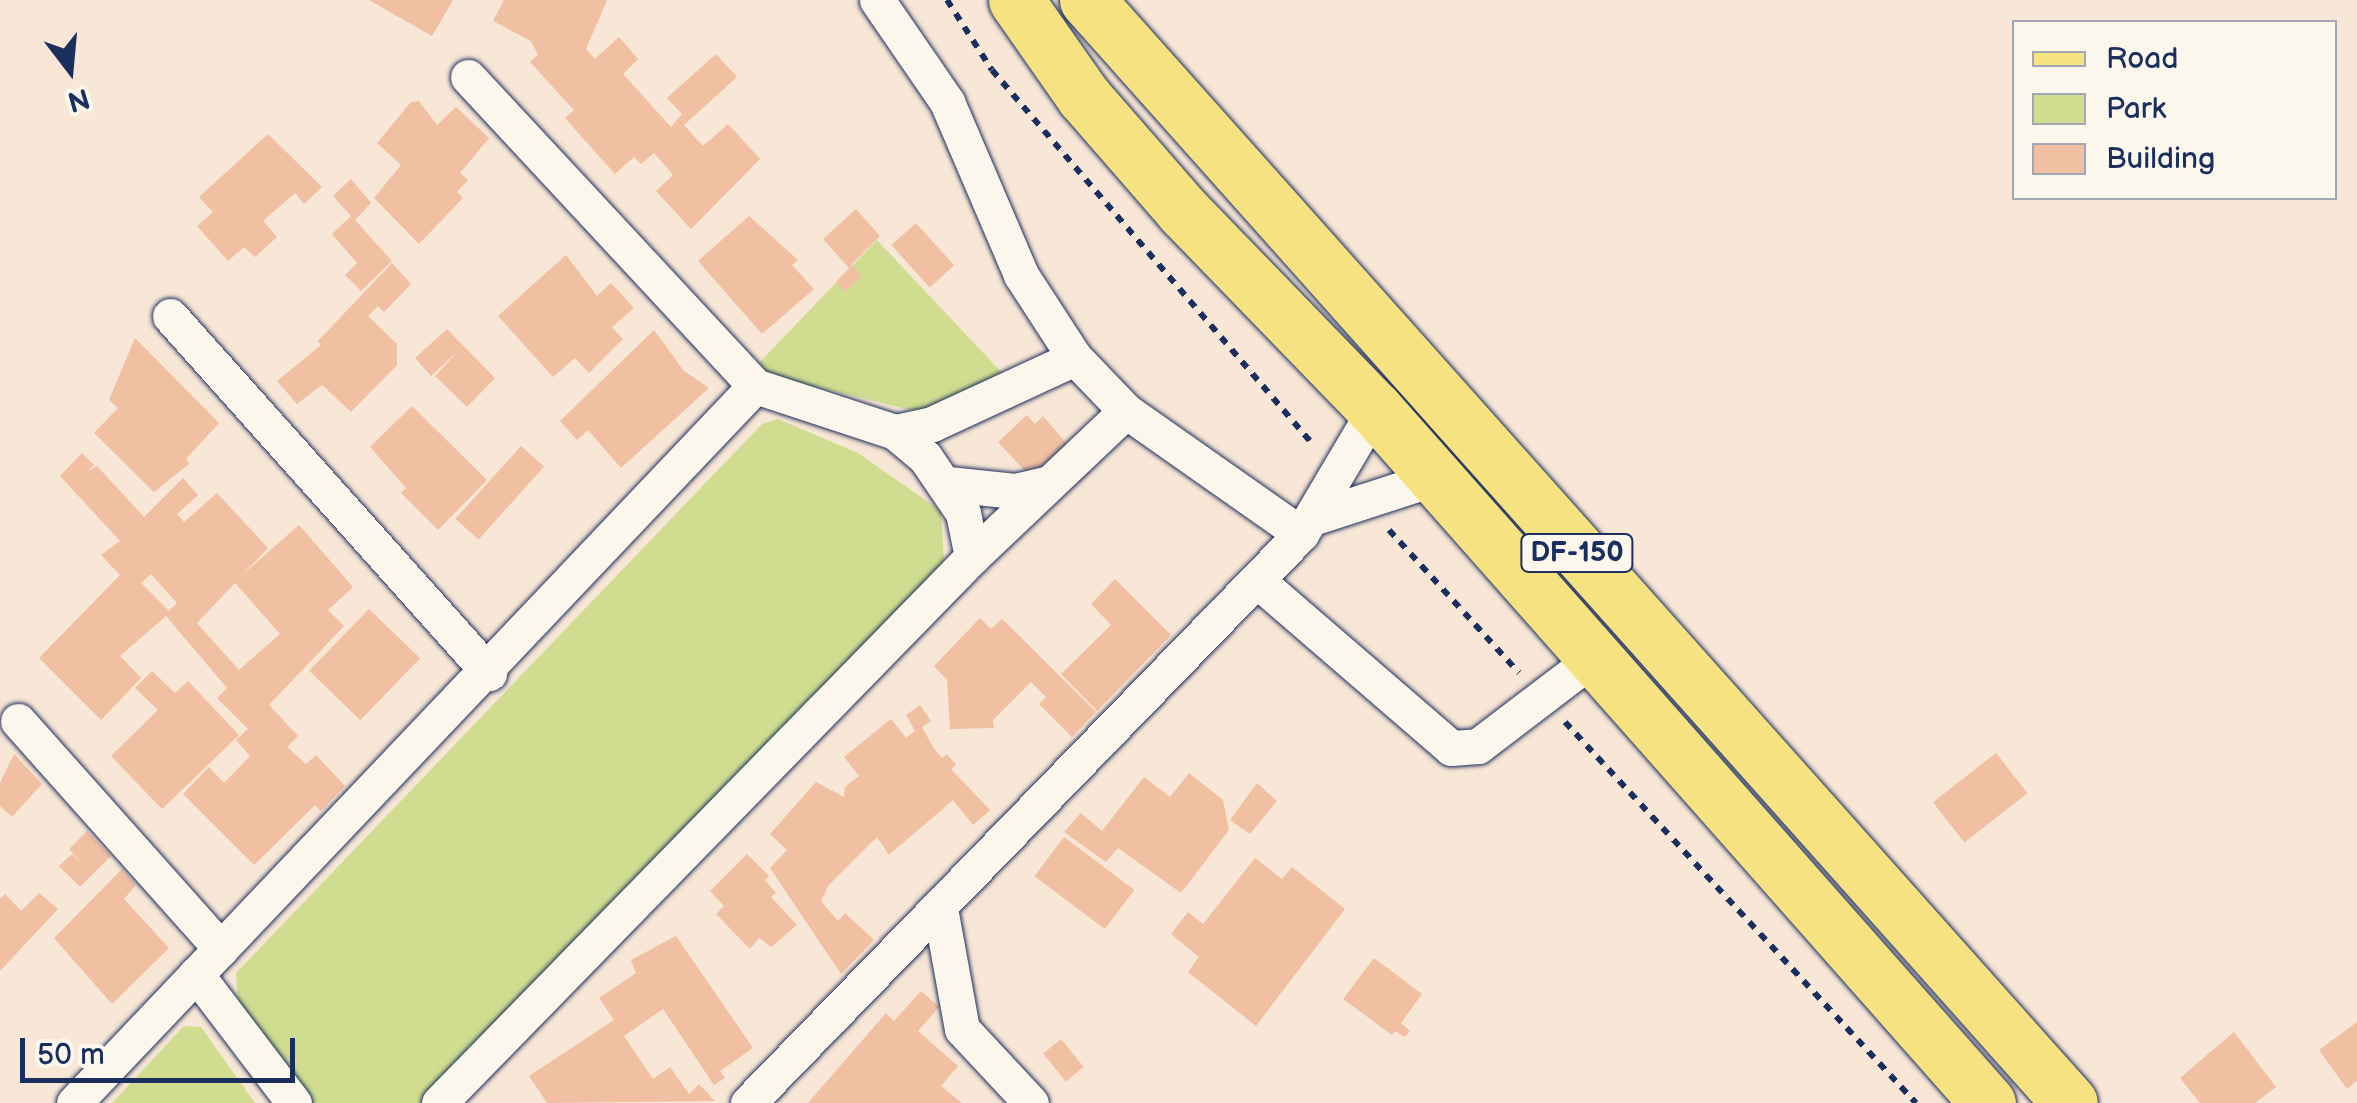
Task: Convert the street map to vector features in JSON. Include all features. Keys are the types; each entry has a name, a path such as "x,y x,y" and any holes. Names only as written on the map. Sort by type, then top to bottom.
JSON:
{"main road":[{"name":"DF-150","path":"1016,0 1084,97 1159,183 1375,409 1988,1103"},
{"name":"DF-150","path":"1087,0 1155,84 2070,1103"},
{"path":"1105,0 1155,84"}],"street":[{"path":"877,0 947,102 1022,275 1075,358 1126,411 1308,525"},
{"path":"468,77 756,386 895,432 948,484 963,513 972,557"},
{"path":"170,316 489,673"},
{"path":"895,432 932,424 1075,358"},
{"path":"74,1103 489,673 756,386"},
{"path":"748,1103 1259,582 1308,525 1375,409"},
{"path":"439,1103 972,557 1126,411"},
{"path":"1308,525 1362,501 1436,478"},
{"path":"948,484 1015,492 1046,484"},
{"path":"1259,582 1451,748 1478,746 1592,659"},
{"path":"18,721 221,948"},
{"path":"940,908 962,1029 1031,1103"},
{"path":"196,974 294,1103"}],"path":[{"path":"947,0 992,70 1338,474"},
{"path":"1362,501 1916,1103"}],"green space":[{"path":"877,240 1004,375 919,412 772,376 758,364"},
{"path":"778,419 858,453 941,511 944,562 420,1103 311,1103 238,1006 236,973 762,424"},
{"path":"184,1026 201,1027 255,1103 112,1103"}],"building":[{"path":"369,0 453,0 432,36"},
{"path":"504,0 607,0 586,49 595,59 619,37 638,59 623,74 671,127 682,114 667,98 716,54 737,77 684,125 703,146 728,124 760,159 691,229 656,191 673,175 654,153 641,164 634,157 615,174 565,118 574,110 530,62 538,55 531,41 493,21"},
{"path":"419,101 437,125 456,107 489,138 460,173 468,180 457,192 463,198 419,244 374,198 401,165 377,143 411,102"},
{"path":"268,134 322,187 304,204 295,193 263,221 277,237 255,257 244,247 228,261 197,226 213,212 199,197"},
{"path":"351,179 371,203 355,220 392,261 361,291 345,275 357,263 332,234 351,216 333,196"},
{"path":"856,209 880,236 851,265 862,275 845,292 836,282 849,268 823,239"},
{"path":"749,216 798,260 792,265 814,289 762,334 698,261"},
{"path":"916,223 954,265 930,287 891,245"},
{"path":"566,255 597,296 611,283 634,308 612,327 623,339 589,373 575,358 553,377 498,316"},
{"path":"392,263 411,284 384,312 378,306 368,316 397,344 397,365 351,412 322,385 297,404 277,381 321,345 318,341"},
{"path":"447,329 495,378 467,407 435,376 460,349 431,376 415,358"},
{"path":"654,330 684,371 709,388 621,468 588,430 577,440 560,421"},
{"path":"135,338 219,423 186,459 189,464 154,492 94,433 118,408 109,400"},
{"path":"412,406 487,480 438,530 401,493 406,488 370,447"},
{"path":"1027,415 1035,424 1043,416 1091,472 1062,497 1045,478 1038,485 998,442"},
{"path":"521,446 544,467 478,540 455,519"},
{"path":"82,453 94,465 88,471 97,466 144,517 183,478 198,495 177,514 184,522 217,493 268,548 242,575 299,525 353,587 328,610 344,626 269,705 298,736 287,747 306,764 316,755 345,786 321,811 315,805 254,865 183,794 209,767 224,783 250,756 236,740 248,729 217,698 227,688 166,616 120,656 141,678 101,720 39,658 120,575 101,555 120,541 60,476","holes":["151,574 177,603 169,611 141,583","235,583 280,634 239,670 197,623"]},
{"path":"1115,579 1171,635 1097,711 1061,674 1111,625 1091,604"},
{"path":"369,609 420,658 360,720 309,671"},
{"path":"980,618 991,629 1002,619 1096,712 1072,737 1039,704 1046,697 1031,682 993,720 994,728 950,729 947,680 934,666"},
{"path":"152,671 175,693 188,681 239,735 162,809 111,756 158,710 135,688"},
{"path":"920,705 931,721 922,727 933,747 942,758 947,754 956,765 951,769 990,810 973,825 953,800 889,855 877,837 828,886 821,901 838,921 845,913 874,940 841,974 770,868 787,850 770,834 816,782 844,797 845,787 859,776 844,757 891,719 906,738 915,731 906,715"},
{"path":"1996,753 2027,793 1964,842 1933,802"},
{"path":"14,754 42,784 12,817 0,806 0,783"},
{"path":"1189,773 1223,800 1229,830 1181,893 1118,848 1106,862 1064,832 1081,813 1102,831 1144,777 1170,797"},
{"path":"1257,783 1277,801 1250,834 1230,820"},
{"path":"87,831 111,856 80,887 59,866 72,854 84,866 69,849"},
{"path":"1064,837 1134,890 1105,929 1035,876"},
{"path":"747,854 769,876 765,880 776,893 771,897 797,925 771,947 759,938 750,949 716,914 724,906 710,891"},
{"path":"1255,858 1282,879 1292,867 1345,909 1256,1026 1188,972 1199,957 1171,934 1188,912 1203,924"},
{"path":"122,869 136,885 124,899 169,948 112,1004 54,938"},
{"path":"39,893 58,909 0,971 0,899 5,894 21,911"},
{"path":"676,936 753,1048 720,1071 725,1078 714,1085 663,1009 624,1036 653,1079 670,1067 689,1094 699,1084 715,1101 547,1103 529,1076 614,1020 599,998 636,973 631,960"},
{"path":"1374,958 1422,994 1401,1023 1410,1031 1405,1037 1395,1031 1392,1035 1343,999"},
{"path":"921,991 939,1007 918,1031 958,1066 941,1086 962,1103 808,1103 886,1013 894,1021"},
{"path":"2357,1022 2357,1081 2347,1089 2319,1050"},
{"path":"2234,1032 2276,1087 2255,1103 2200,1103 2180,1078"},
{"path":"1061,1039 1084,1067 1066,1081 1043,1053"}]}
